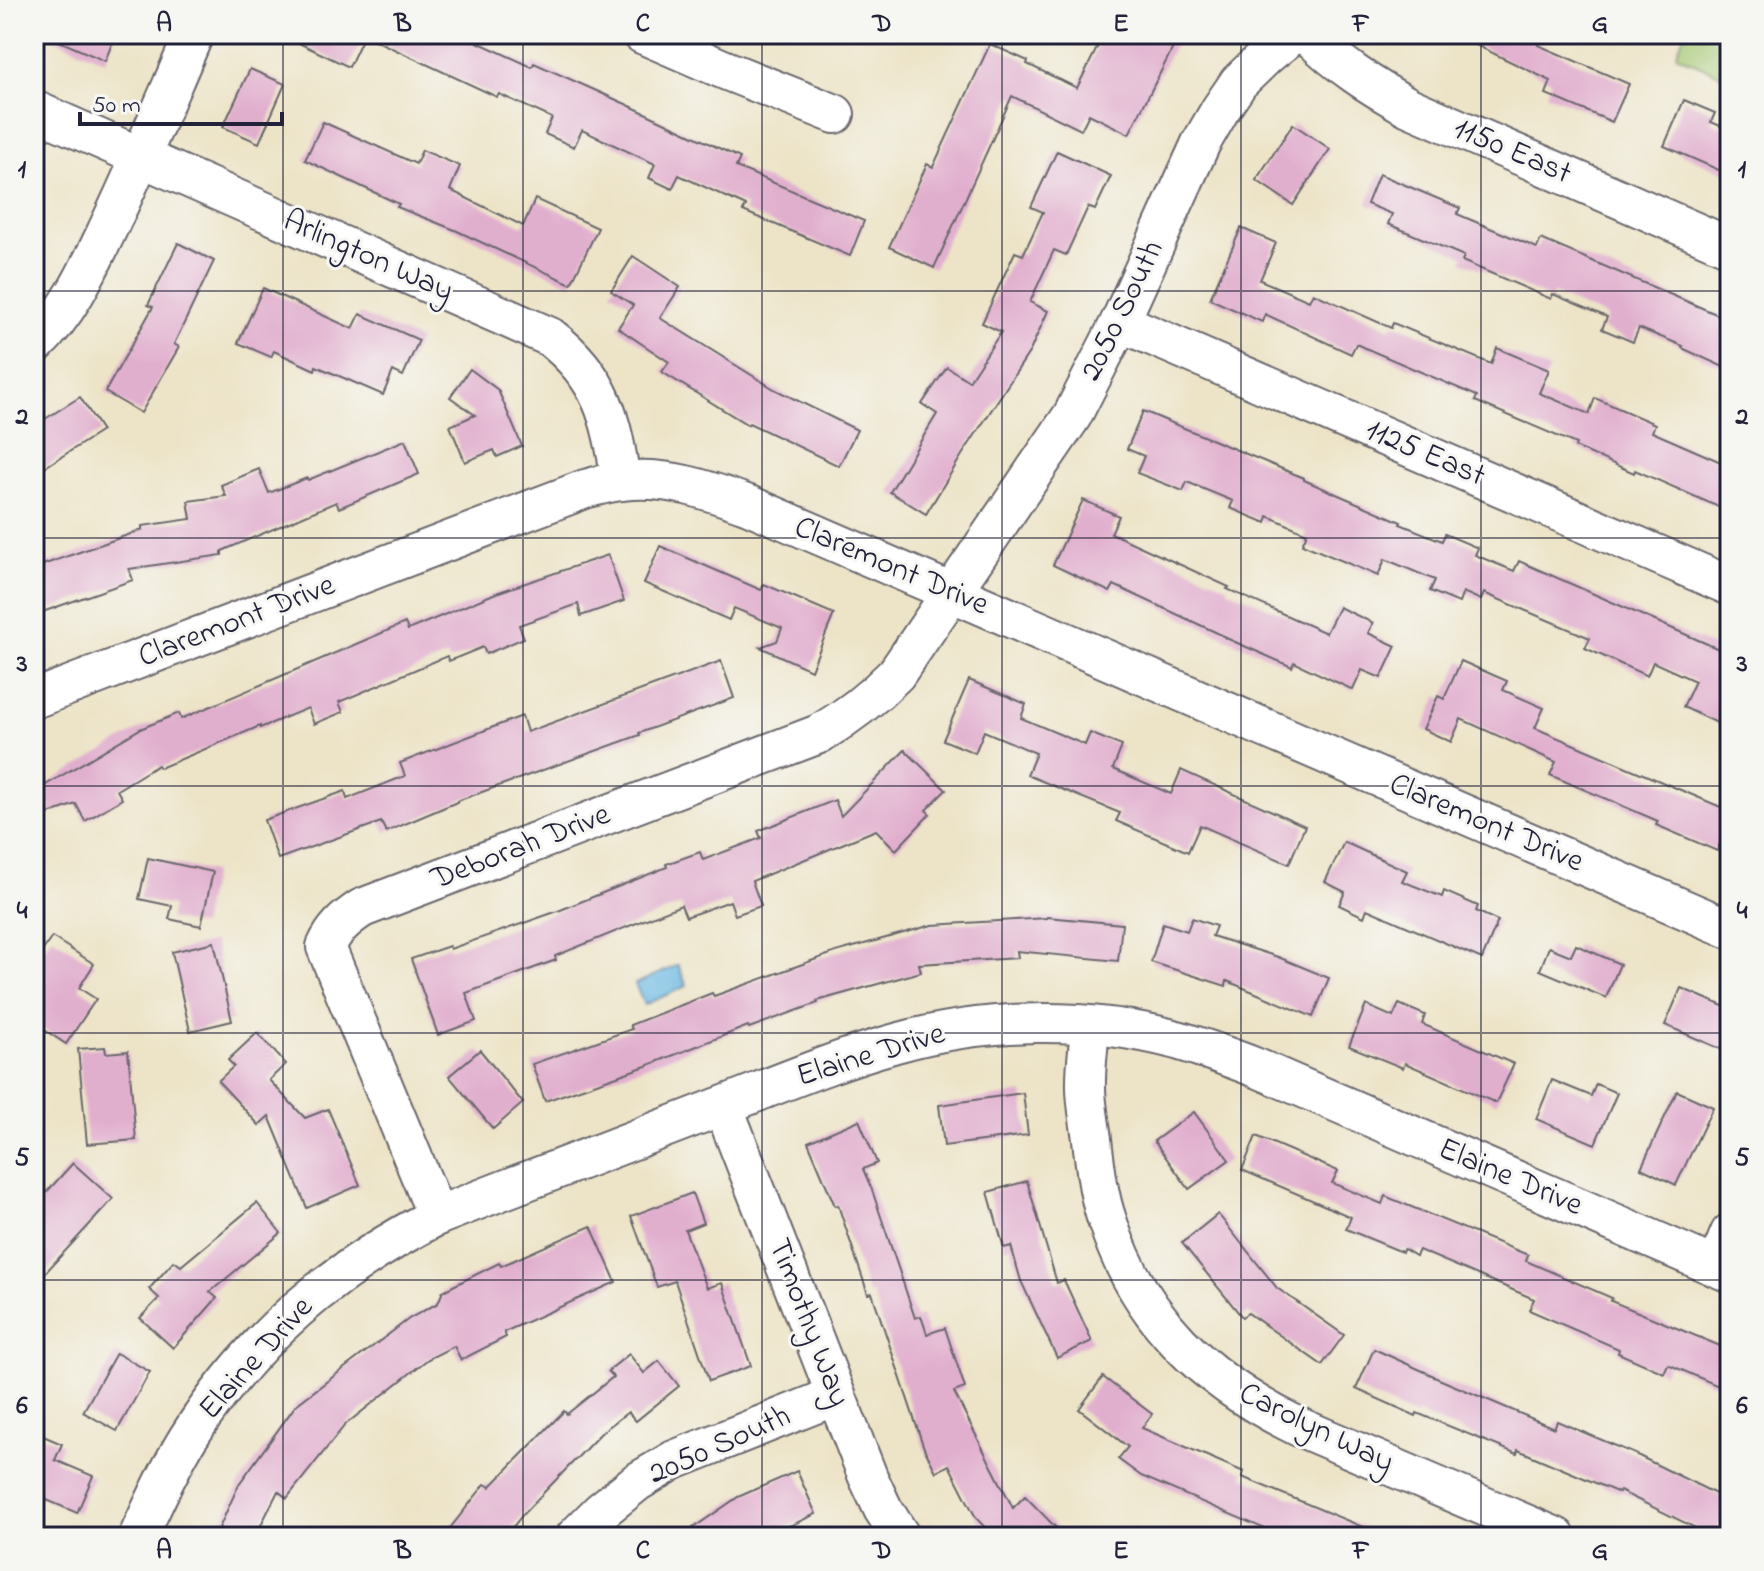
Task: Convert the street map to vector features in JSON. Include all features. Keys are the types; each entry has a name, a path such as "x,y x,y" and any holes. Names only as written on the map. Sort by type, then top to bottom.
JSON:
{"street":[{"path":"34,346 68,306 82,282 194,34"},
{"path":"642,34 835,114"},
{"name":"2050 South","path":"952,593 1072,416 1120,322 1201,143 1220,110 1239,82 1293,34"},
{"name":"1150 East","path":"1307,34 1357,77 1409,107 1730,247"},
{"name":"Arlington Way","path":"34,110 550,337 586,371 600,396 610,422 621,481"},
{"name":"1125 East","path":"1120,322 1730,586"},
{"name":"Claremont Drive","path":"34,699 585,489 621,481 653,480 686,485 749,505 1730,929"},
{"name":"Deborah Drive","path":"437,1216 326,947 332,933 362,908 819,734 846,718 896,674 952,593"},
{"name":"Elaine Drive","path":"138,1537 187,1440 212,1402 242,1366 274,1330 311,1297 393,1239 437,1216 723,1106 860,1054 935,1033 973,1027 1050,1024 1133,1031 1175,1039 1230,1057 1725,1258"},
{"name":"Carolyn Way","path":"1090,1026 1085,1084 1097,1177 1107,1220 1144,1300 1170,1334 1199,1363 1262,1409 1556,1537"},
{"name":"Timothy Way","path":"723,1106 868,1477 901,1537"},
{"name":"2050 South","path":"575,1537 637,1482 674,1460 835,1396"}],"green space":[{"path":"1684,34 1730,34 1730,79 1676,55"}],"water":[{"path":"678,965 687,986 644,1005 635,984"}],"building":[{"path":"43,34 116,34 105,61"},
{"path":"280,34 460,34 628,105 740,158 736,167 864,221 850,256 743,211 746,206 679,175 672,189 649,178 655,164 582,130 574,147 545,134 552,118 499,94 497,97 364,35 349,67"},
{"path":"1104,34 1180,34 1129,134 1089,114 1081,130 1012,96 934,268 889,247 927,164 933,167 990,44 1077,88"},
{"path":"1453,34 1544,34 1538,45 1629,84 1612,122 1546,94 1551,81"},
{"path":"250,69 285,84 259,143 223,127"},
{"path":"1684,100 1715,113 1711,122 1730,130 1730,175 1664,146"},
{"path":"323,122 416,164 422,150 460,166 450,190 523,226 535,199 598,228 571,284 455,230 397,207 399,204 305,160"},
{"path":"1293,124 1330,149 1293,205 1256,180"},
{"path":"1057,151 1111,176 1095,210 1088,207 1066,255 1054,250 1030,302 1048,311 1030,351 926,514 890,492 937,414 922,404 947,367 969,381 1001,332 982,323 1015,252 1023,255 1043,212 1031,207"},
{"path":"1379,174 1460,208 1457,214 1537,248 1541,239 1730,320 1730,370 1639,328 1633,342 1602,329 1607,317 1553,294 1551,299 1462,261 1464,256 1388,224 1392,214 1367,204"},
{"path":"1241,228 1276,243 1260,280 1309,301 1313,293 1391,328 1393,323 1491,364 1497,348 1549,370 1539,393 1589,414 1595,398 1655,424 1652,432 1730,466 1730,512 1575,447 1576,444 1475,401 1477,396 1356,344 1351,354 1265,314 1262,322 1210,299"},
{"path":"178,243 214,261 174,344 179,347 141,413 105,392 153,307 148,305"},
{"path":"633,256 680,287 660,318 774,389 857,430 839,466 748,425 662,372 669,362 618,328 633,305 611,291"},
{"path":"263,288 353,329 360,314 419,340 403,376 393,371 383,395 316,366 315,370 274,351 271,357 238,343"},
{"path":"470,369 498,390 522,446 497,457 494,450 465,462 450,426 475,415 450,397"},
{"path":"80,397 102,431 34,474 34,426"},
{"path":"1143,411 1304,478 1400,524 1442,541 1445,534 1478,548 1475,555 1514,571 1519,561 1730,654 1730,729 1683,707 1695,681 1653,662 1647,676 1585,648 1590,638 1484,593 1481,600 1463,592 1459,603 1430,591 1435,580 1385,559 1378,576 1302,544 1307,533 1268,516 1266,523 1230,508 1233,501 1187,482 1183,491 1137,473 1144,456 1127,449"},
{"path":"405,440 419,474 339,508 336,502 222,551 222,555 129,569 133,580 34,615 34,568 142,530 142,526 191,519 188,501 226,496 221,485 259,469 269,493"},
{"path":"1083,500 1119,516 1111,533 1326,633 1339,607 1373,623 1368,633 1396,646 1381,678 1362,670 1353,690 1294,662 1292,667 1114,585 1110,592 1053,565"},
{"path":"660,546 761,590 764,584 834,614 811,670 760,647 777,641 782,628 734,608 729,620 644,583"},
{"path":"608,555 624,601 581,616 578,604 519,625 524,638 486,654 483,647 449,661 447,656 339,702 343,712 314,724 308,708 160,768 158,765 117,790 122,799 85,821 76,804 34,819 34,792 140,729 179,713 181,719 405,623 408,630 496,593"},
{"path":"721,661 734,698 457,801 386,832 381,822 278,859 264,820 345,791 347,799 405,776 400,763 522,716 527,732"},
{"path":"1461,661 1507,681 1503,690 1544,708 1535,728 1730,811 1730,821 1717,851 1656,825 1658,821 1550,775 1556,762 1461,719 1451,742 1423,729 1438,696 1444,699"},
{"path":"969,680 1026,704 1021,718 1085,745 1090,733 1122,746 1113,769 1171,794 1181,770 1305,826 1289,864 1200,825 1188,852 1116,821 1120,813 1027,775 1036,753 984,731 975,753 943,740"},
{"path":"905,750 946,790 926,810 930,814 896,850 876,830 752,881 761,906 735,915 730,901 686,917 681,905 555,956 556,960 466,993 476,1021 438,1035 411,959 449,946 450,949 558,911 700,852 703,860 761,838 758,831 835,800 841,816"},
{"path":"1344,842 1407,871 1402,881 1442,897 1444,891 1478,906 1476,911 1498,921 1482,959 1367,909 1364,917 1339,905 1345,892 1325,882"},
{"path":"148,858 213,872 201,926 169,919 172,906 139,899"},
{"path":"1047,917 1122,924 1118,961 1017,951 1018,958 919,964 921,972 817,1001 545,1101 532,1064 632,1029 630,1025 712,993 714,996 836,952 932,925"},
{"path":"1192,918 1216,926 1212,936 1278,957 1329,978 1313,1017 1227,981 1226,986 1151,962 1163,923 1187,931"},
{"path":"52,937 94,964 79,988 96,999 66,1044 34,1023 34,963"},
{"path":"214,942 232,1021 190,1031 172,952"},
{"path":"1576,945 1620,964 1606,998 1540,970 1549,947 1571,956"},
{"path":"1681,988 1730,1009 1730,1053 1665,1025"},
{"path":"1399,1004 1425,1015 1422,1024 1514,1064 1496,1103 1405,1063 1403,1068 1349,1046 1366,1005 1393,1017"},
{"path":"257,1033 286,1064 269,1080 305,1118 328,1109 360,1185 307,1208 269,1116 259,1125 218,1081 234,1066 228,1060"},
{"path":"105,1047 106,1053 128,1051 136,1140 87,1144 78,1049"},
{"path":"480,1050 523,1103 493,1129 449,1076"},
{"path":"1552,1080 1591,1096 1596,1084 1617,1093 1595,1144 1536,1119"},
{"path":"1677,1091 1713,1107 1676,1185 1641,1168"},
{"path":"1023,1093 1028,1135 944,1146 939,1105"},
{"path":"1194,1112 1229,1160 1189,1189 1154,1141"},
{"path":"859,1120 877,1163 863,1169 915,1318 921,1316 927,1334 945,1328 965,1388 954,1392 1013,1508 1025,1496 1065,1537 994,1537 976,1518 949,1465 936,1472 924,1448 872,1293 868,1294 838,1205 835,1206 808,1142"},
{"path":"1256,1136 1338,1171 1332,1183 1382,1204 1385,1196 1528,1255 1526,1261 1612,1298 1611,1301 1730,1350 1730,1391 1668,1364 1664,1373 1618,1353 1619,1349 1529,1310 1534,1299 1419,1250 1416,1256 1404,1249 1402,1252 1346,1229 1351,1217 1242,1170"},
{"path":"73,1163 113,1199 34,1285 34,1206"},
{"path":"1027,1181 1057,1283 1064,1280 1092,1341 1057,1358 1021,1281 1011,1246 1004,1248 988,1192"},
{"path":"692,1193 703,1223 685,1230 707,1288 722,1283 751,1366 709,1381 675,1281 657,1287 631,1216"},
{"path":"257,1203 281,1233 210,1292 217,1298 173,1348 140,1318 159,1298 149,1289 174,1261 181,1266"},
{"path":"1218,1214 1277,1288 1344,1335 1322,1365 1248,1313 1242,1317 1182,1243"},
{"path":"591,1226 616,1282 504,1332 506,1337 461,1360 454,1346 428,1359 345,1425 287,1498 278,1491 255,1537 215,1537 239,1484 296,1405 410,1318 438,1303 443,1291 499,1263 501,1266"},
{"path":"1374,1349 1554,1428 1557,1421 1635,1454 1730,1501 1714,1537 1620,1491 1518,1450 1517,1454 1417,1413 1416,1416 1356,1389"},
{"path":"116,1353 150,1372 117,1431 83,1412"},
{"path":"629,1354 644,1373 659,1361 679,1386 636,1421 628,1412 602,1432 505,1537 443,1537 485,1484 490,1487 564,1411 567,1414 613,1377 608,1371"},
{"path":"1103,1377 1152,1414 1142,1428 1244,1472 1242,1477 1387,1537 1284,1537 1141,1476 1118,1459 1128,1447 1079,1409"},
{"path":"34,1432 62,1444 55,1460 93,1476 77,1513 40,1497 34,1510"},
{"path":"797,1471 816,1514 765,1537 680,1537 738,1497"}]}
